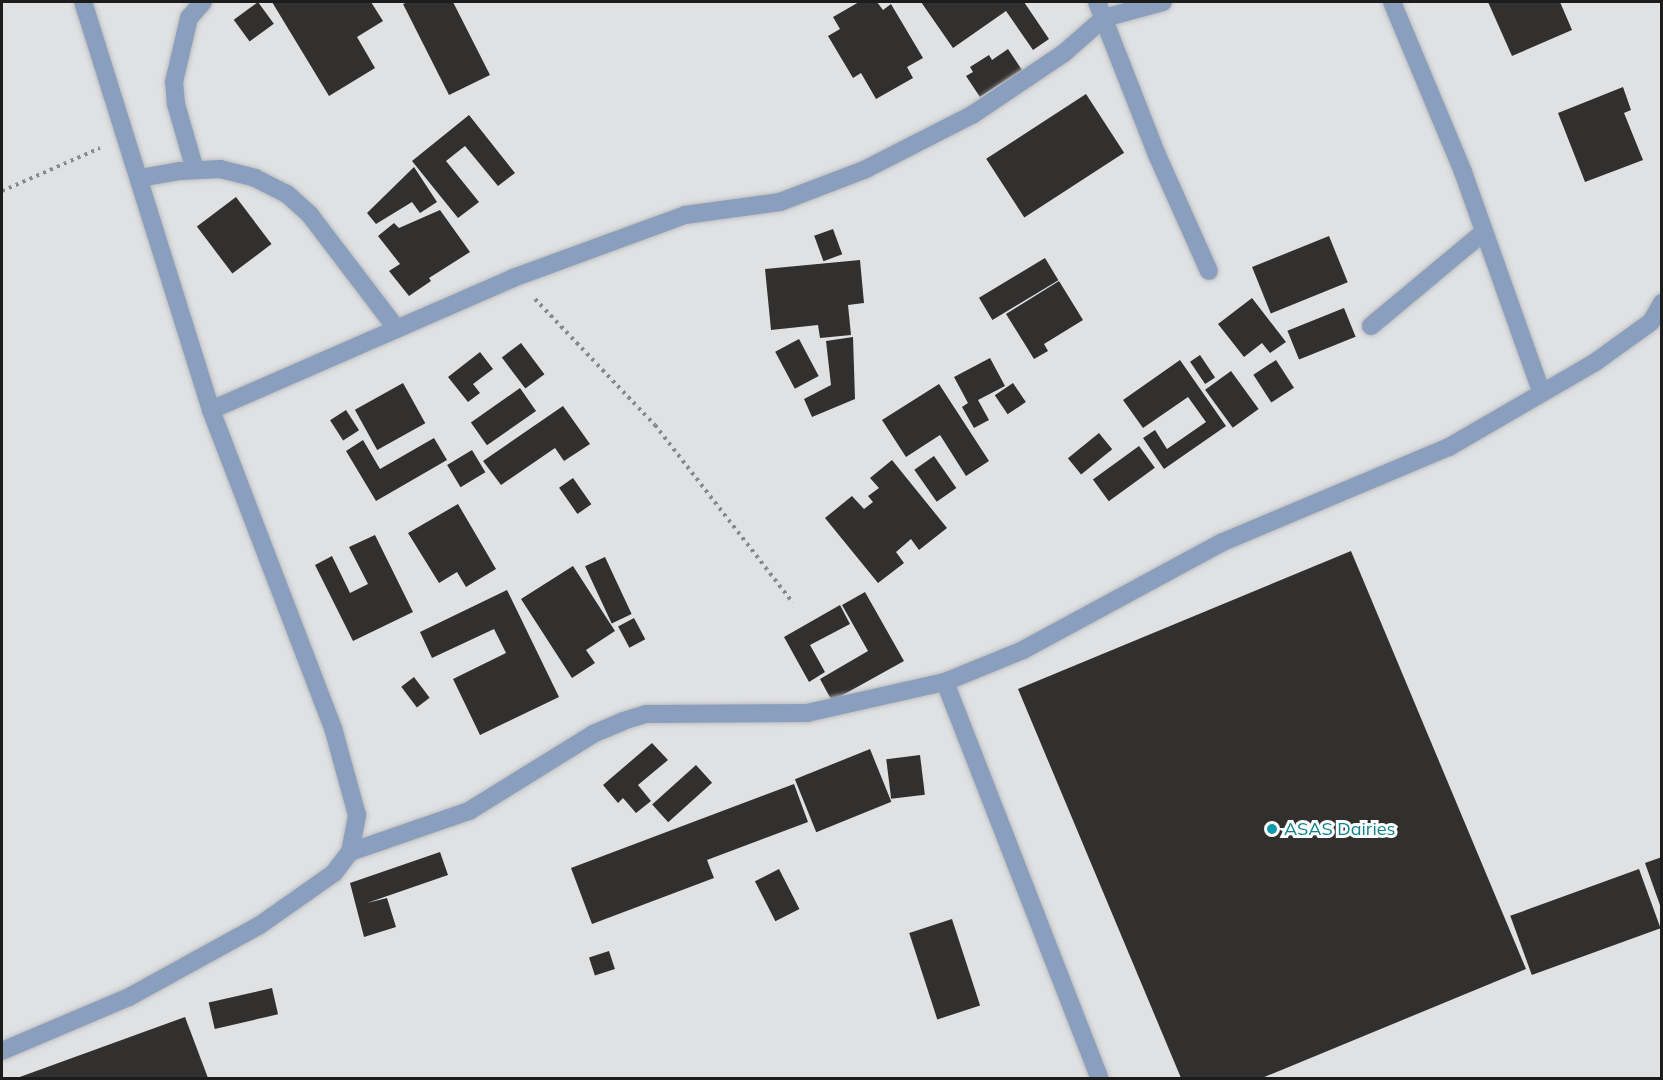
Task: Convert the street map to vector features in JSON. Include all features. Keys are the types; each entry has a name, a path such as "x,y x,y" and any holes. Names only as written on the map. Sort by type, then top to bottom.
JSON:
{"street":[{"path":"83,2 127,136 211,410 333,728 356,802 350,852"},
{"path":"195,170 176,104 174,82 189,18 203,2"},
{"path":"211,410 513,278 685,215 780,202 864,170 972,115 1064,53 1100,10 1163,2"},
{"path":"1392,2 1484,232 1541,391"},
{"path":"1100,10 1157,154 1209,271"},
{"path":"140,178 195,170 220,170 255,178 287,194 310,215 397,329"},
{"path":"1371,326 1484,232"},
{"path":"2,1051 129,997 260,925 317,886 350,852 469,811 593,734 646,714 807,713 945,682 1023,650 1223,542 1449,447 1541,391 1594,363 1651,322 1662,303"},
{"path":"945,682 1099,1078"}],"path":[{"path":"2,191 127,136"},
{"path":"513,278 655,425 794,603"}],"building":[{"path":"258,2 274,24 250,41 234,20"},
{"path":"272,2 371,2 383,21 357,37 375,68 329,96"},
{"path":"453,2 490,75 449,95 403,4"},
{"path":"859,2 877,2 883,10 891,4 923,58 907,67 913,78 876,99 861,73 853,78 828,36 840,29 833,17"},
{"path":"921,2 1024,2 1049,39 1033,50 1006,11 953,48"},
{"path":"1488,2 1560,2 1572,30 1512,56"},
{"path":"1008,49 1022,70 980,97 966,76 973,72 970,67 989,55 992,60"},
{"path":"1623,87 1631,110 1624,113 1643,160 1585,182 1558,113"},
{"path":"1086,94 1124,153 1024,218 986,159"},
{"path":"469,115 515,173 498,186 465,146 446,161 479,202 458,218 412,161"},
{"path":"414,167 437,202 420,213 412,202 376,224 367,213"},
{"path":"236,197 272,244 232,274 197,226"},
{"path":"440,210 470,252 429,278 431,281 409,296 389,271 400,264 378,236 394,223 399,228"},
{"path":"833,229 842,254 823,261 814,236"},
{"path":"1329,236 1348,282 1271,313 1252,267"},
{"path":"1045,258 1058,280 992,320 979,298"},
{"path":"860,260 864,303 848,305 851,335 820,338 818,325 771,330 765,269"},
{"path":"1059,281 1083,320 1044,344 1048,351 1034,359 1006,314"},
{"path":"1252,298 1286,342 1270,353 1262,343 1244,357 1218,324"},
{"path":"1344,308 1356,337 1299,360 1287,331"},
{"path":"853,337 855,399 812,417 804,399 831,385 826,341"},
{"path":"799,339 819,376 795,389 775,352"},
{"path":"521,343 544,374 525,389 502,357"},
{"path":"480,352 493,369 473,384 480,393 468,402 448,377"},
{"path":"1200,355 1215,377 1205,384 1190,362"},
{"path":"990,358 1005,386 978,400 989,420 974,428 962,407 968,403 954,377"},
{"path":"1180,360 1226,426 1164,469 1143,438 1155,430 1167,449 1206,422 1188,397 1143,428 1123,400"},
{"path":"1276,360 1294,388 1271,402 1253,375"},
{"path":"1231,371 1259,409 1233,428 1205,390"},
{"path":"403,383 425,423 377,450 355,410"},
{"path":"1013,383 1026,402 1008,414 995,395"},
{"path":"939,384 989,461 966,476 940,435 906,457 882,420"},
{"path":"520,388 536,411 487,445 471,422"},
{"path":"563,406 590,444 564,461 555,448 501,485 483,461"},
{"path":"346,410 359,430 343,440 330,420"},
{"path":"1099,433 1112,449 1081,474 1068,458"},
{"path":"434,438 447,460 376,501 346,451 363,440 380,469"},
{"path":"1139,446 1155,468 1109,501 1093,480"},
{"path":"472,450 485,472 461,487 447,465"},
{"path":"934,456 956,488 937,502 914,470"},
{"path":"892,460 947,528 919,550 911,539 896,552 904,563 878,583 825,518 852,496 864,509 873,502 868,496 879,488 870,478"},
{"path":"573,478 591,504 577,514 559,488"},
{"path":"458,504 496,569 466,587 457,572 439,583 408,533"},
{"path":"375,535 413,612 353,641 315,565 332,556 350,593 368,584 349,547"},
{"name":"ASAS Dairies","path":"1351,551 1526,969 1262,1078 1181,1078 1018,689"},
{"path":"605,557 632,614 612,623 585,566"},
{"path":"573,566 615,631 586,650 595,663 572,678 521,599"},
{"path":"507,590 559,697 480,735 453,679 506,653 494,629 432,658 420,632"},
{"path":"865,592 904,661 832,701 820,679 868,651 842,605"},
{"path":"840,605 850,624 810,645 825,672 809,682 784,637"},
{"path":"634,618 645,639 629,648 618,626"},
{"path":"414,677 430,698 417,707 401,687"},
{"path":"652,743 668,760 638,785 651,801 636,813 623,798 618,803 603,785"},
{"path":"870,749 891,802 816,832 795,779"},
{"path":"920,755 925,795 891,799 886,759"},
{"path":"696,765 712,783 668,822 652,804"},
{"path":"794,784 808,822 707,860 714,878 592,924 571,868"},
{"path":"440,852 448,875 367,903 387,898 396,927 364,937 350,883"},
{"path":"1662,857 1662,908 1661,908 1645,863"},
{"path":"779,869 799,909 775,921 755,881"},
{"path":"1639,869 1661,928 1532,975 1510,916"},
{"path":"952,919 980,1006 937,1019 909,933"},
{"path":"609,951 615,969 595,976 589,957"},
{"path":"272,988 278,1014 215,1029 209,1003"},
{"path":"185,1017 208,1078 17,1078"}],"place":[{"name":"ASAS Dairies","path":"1272,829"}]}
